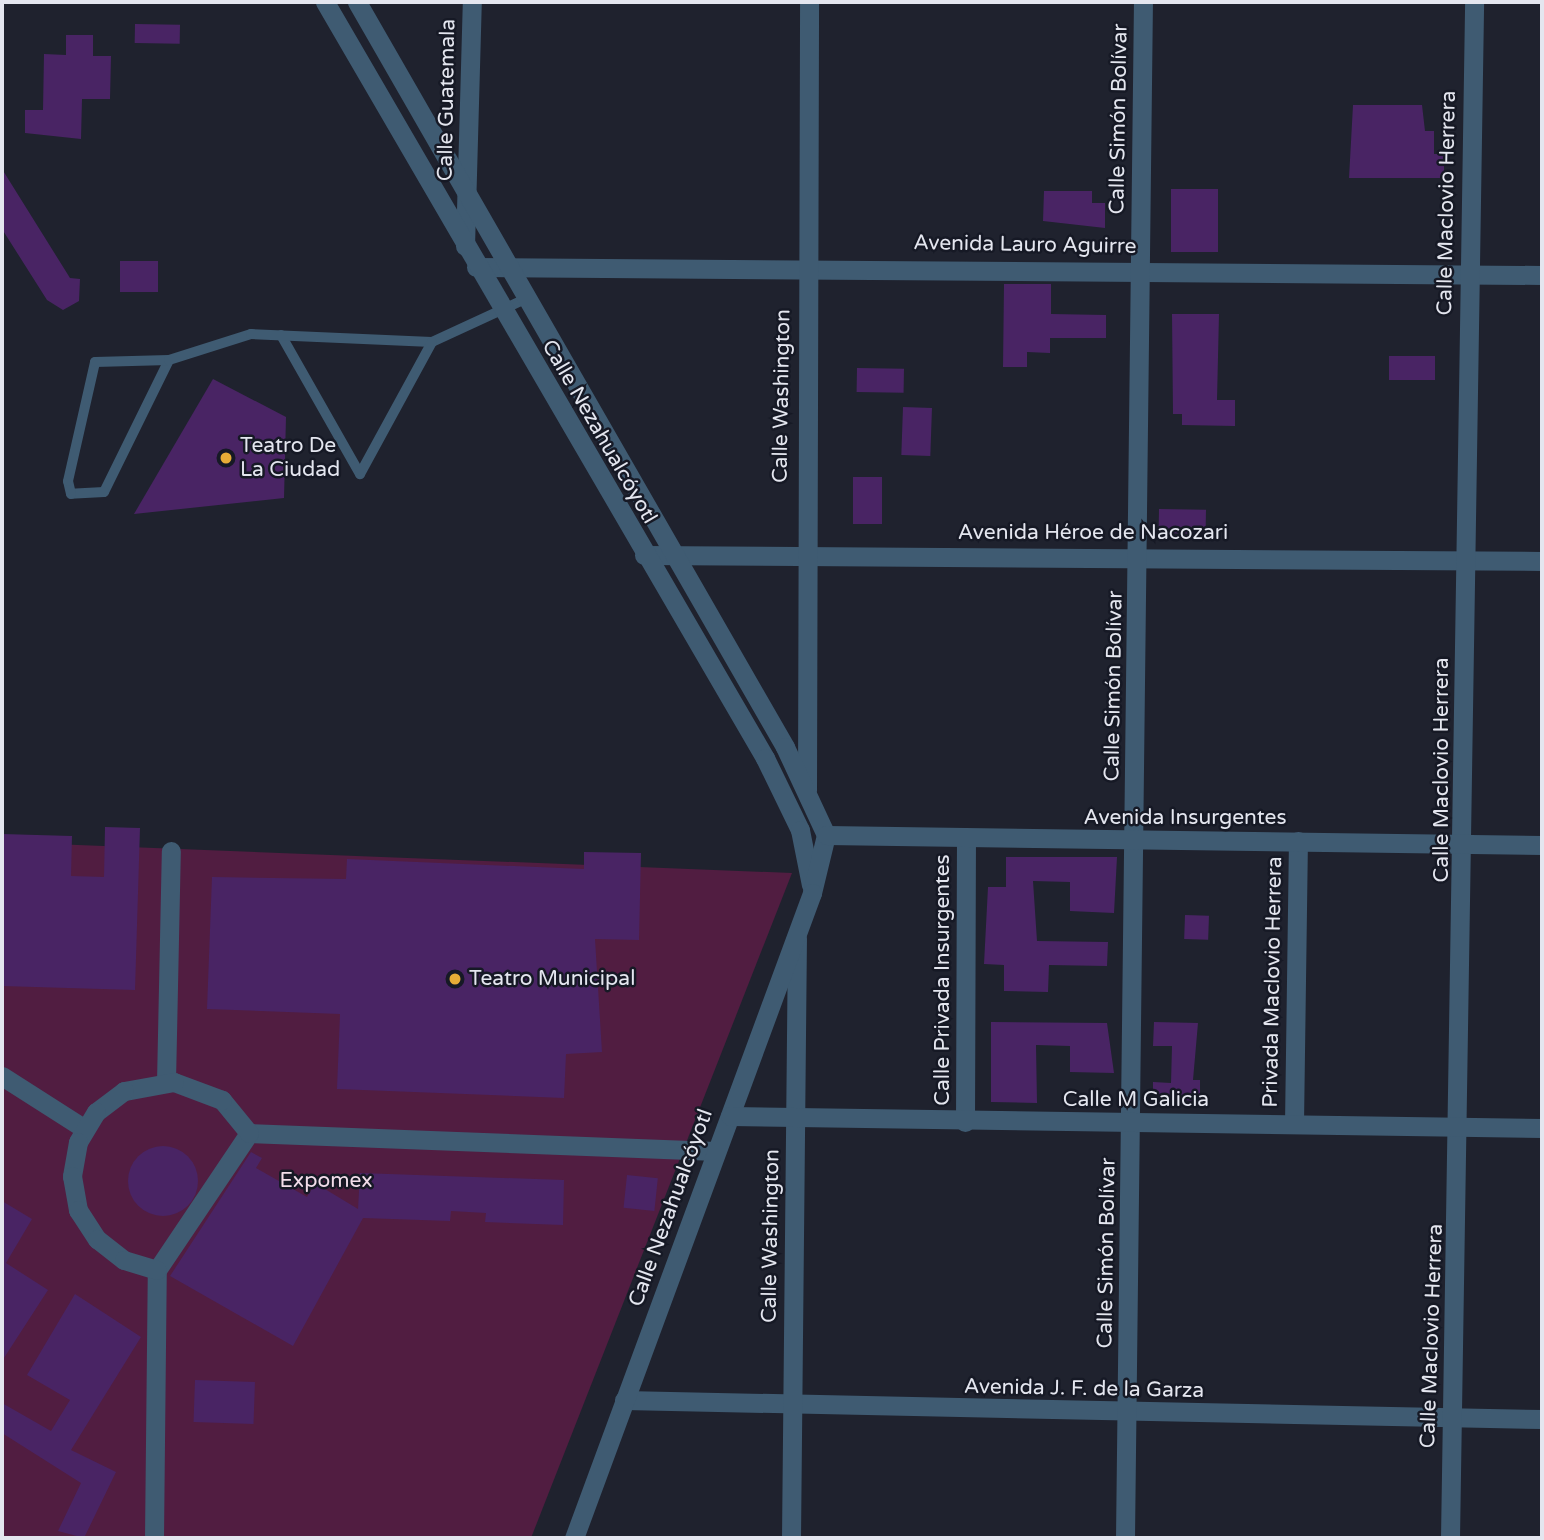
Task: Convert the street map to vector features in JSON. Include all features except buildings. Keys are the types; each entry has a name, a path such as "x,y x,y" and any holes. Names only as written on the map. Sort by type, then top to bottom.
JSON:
{"street":[{"name":"Calle Nezahualcóyotl","path":"325,2 786,800 800,830 812,893"},
{"name":"Calle Nezahualcóyotl","path":"357,2 807,790 827,835 812,893 574,1538"},
{"name":"Calle Guatemala","path":"465,246 472,2"},
{"name":"Calle Washington","path":"807,790 803,554 809,2"},
{"name":"Calle Simón Bolívar","path":"1125,1538 1139,555 1143,2"},
{"name":"Calle Maclovio Herrera","path":"1450,1538 1460,1126 1468,275 1474,2"},
{"name":"Avenida Lauro Aguirre","path":"476,267 807,265 1542,275"},
{"name":"Avenida Héroe de Nacozari","path":"644,555 1139,555 1542,561"},
{"path":"786,800 827,835"},
{"name":"Avenida Insurgentes","path":"827,835 1542,845"},
{"name":"Calle Privada Insurgentes","path":"965,1122 966,839"},
{"name":"Privada Maclovio Herrera","path":"1294,1124 1298,841"},
{"path":"166,1082 171,851"},
{"name":"Calle Washington","path":"791,1538 797,934"},
{"path":"2,1076 85,1129"},
{"path":"157,1270 109,1251 86,1225 72,1176 85,1129 124,1091 166,1082 208,1091 235,1112 249,1133"},
{"name":"Calle M Galicia","path":"730,1116 965,1122 1542,1128"},
{"path":"249,1133 716,1151"},
{"path":"154,1538 157,1270 249,1133"},
{"name":"Avenida J. F. de la Garza","path":"624,1400 792,1406 1542,1419"}],"lane":[{"path":"169,360 104,492 71,494 68,481 92,366 103,359 169,360 235,336 281,335 432,342 525,299"},
{"path":"281,335 360,474 432,342"}],"green space":[{"name":"Expomex","path":"2,842 792,873 531,1538 2,1538"}],"place":[{"name":"Teatro De La Ciudad","path":"226,458"},
{"name":"Teatro Municipal","path":"455,979"}]}
